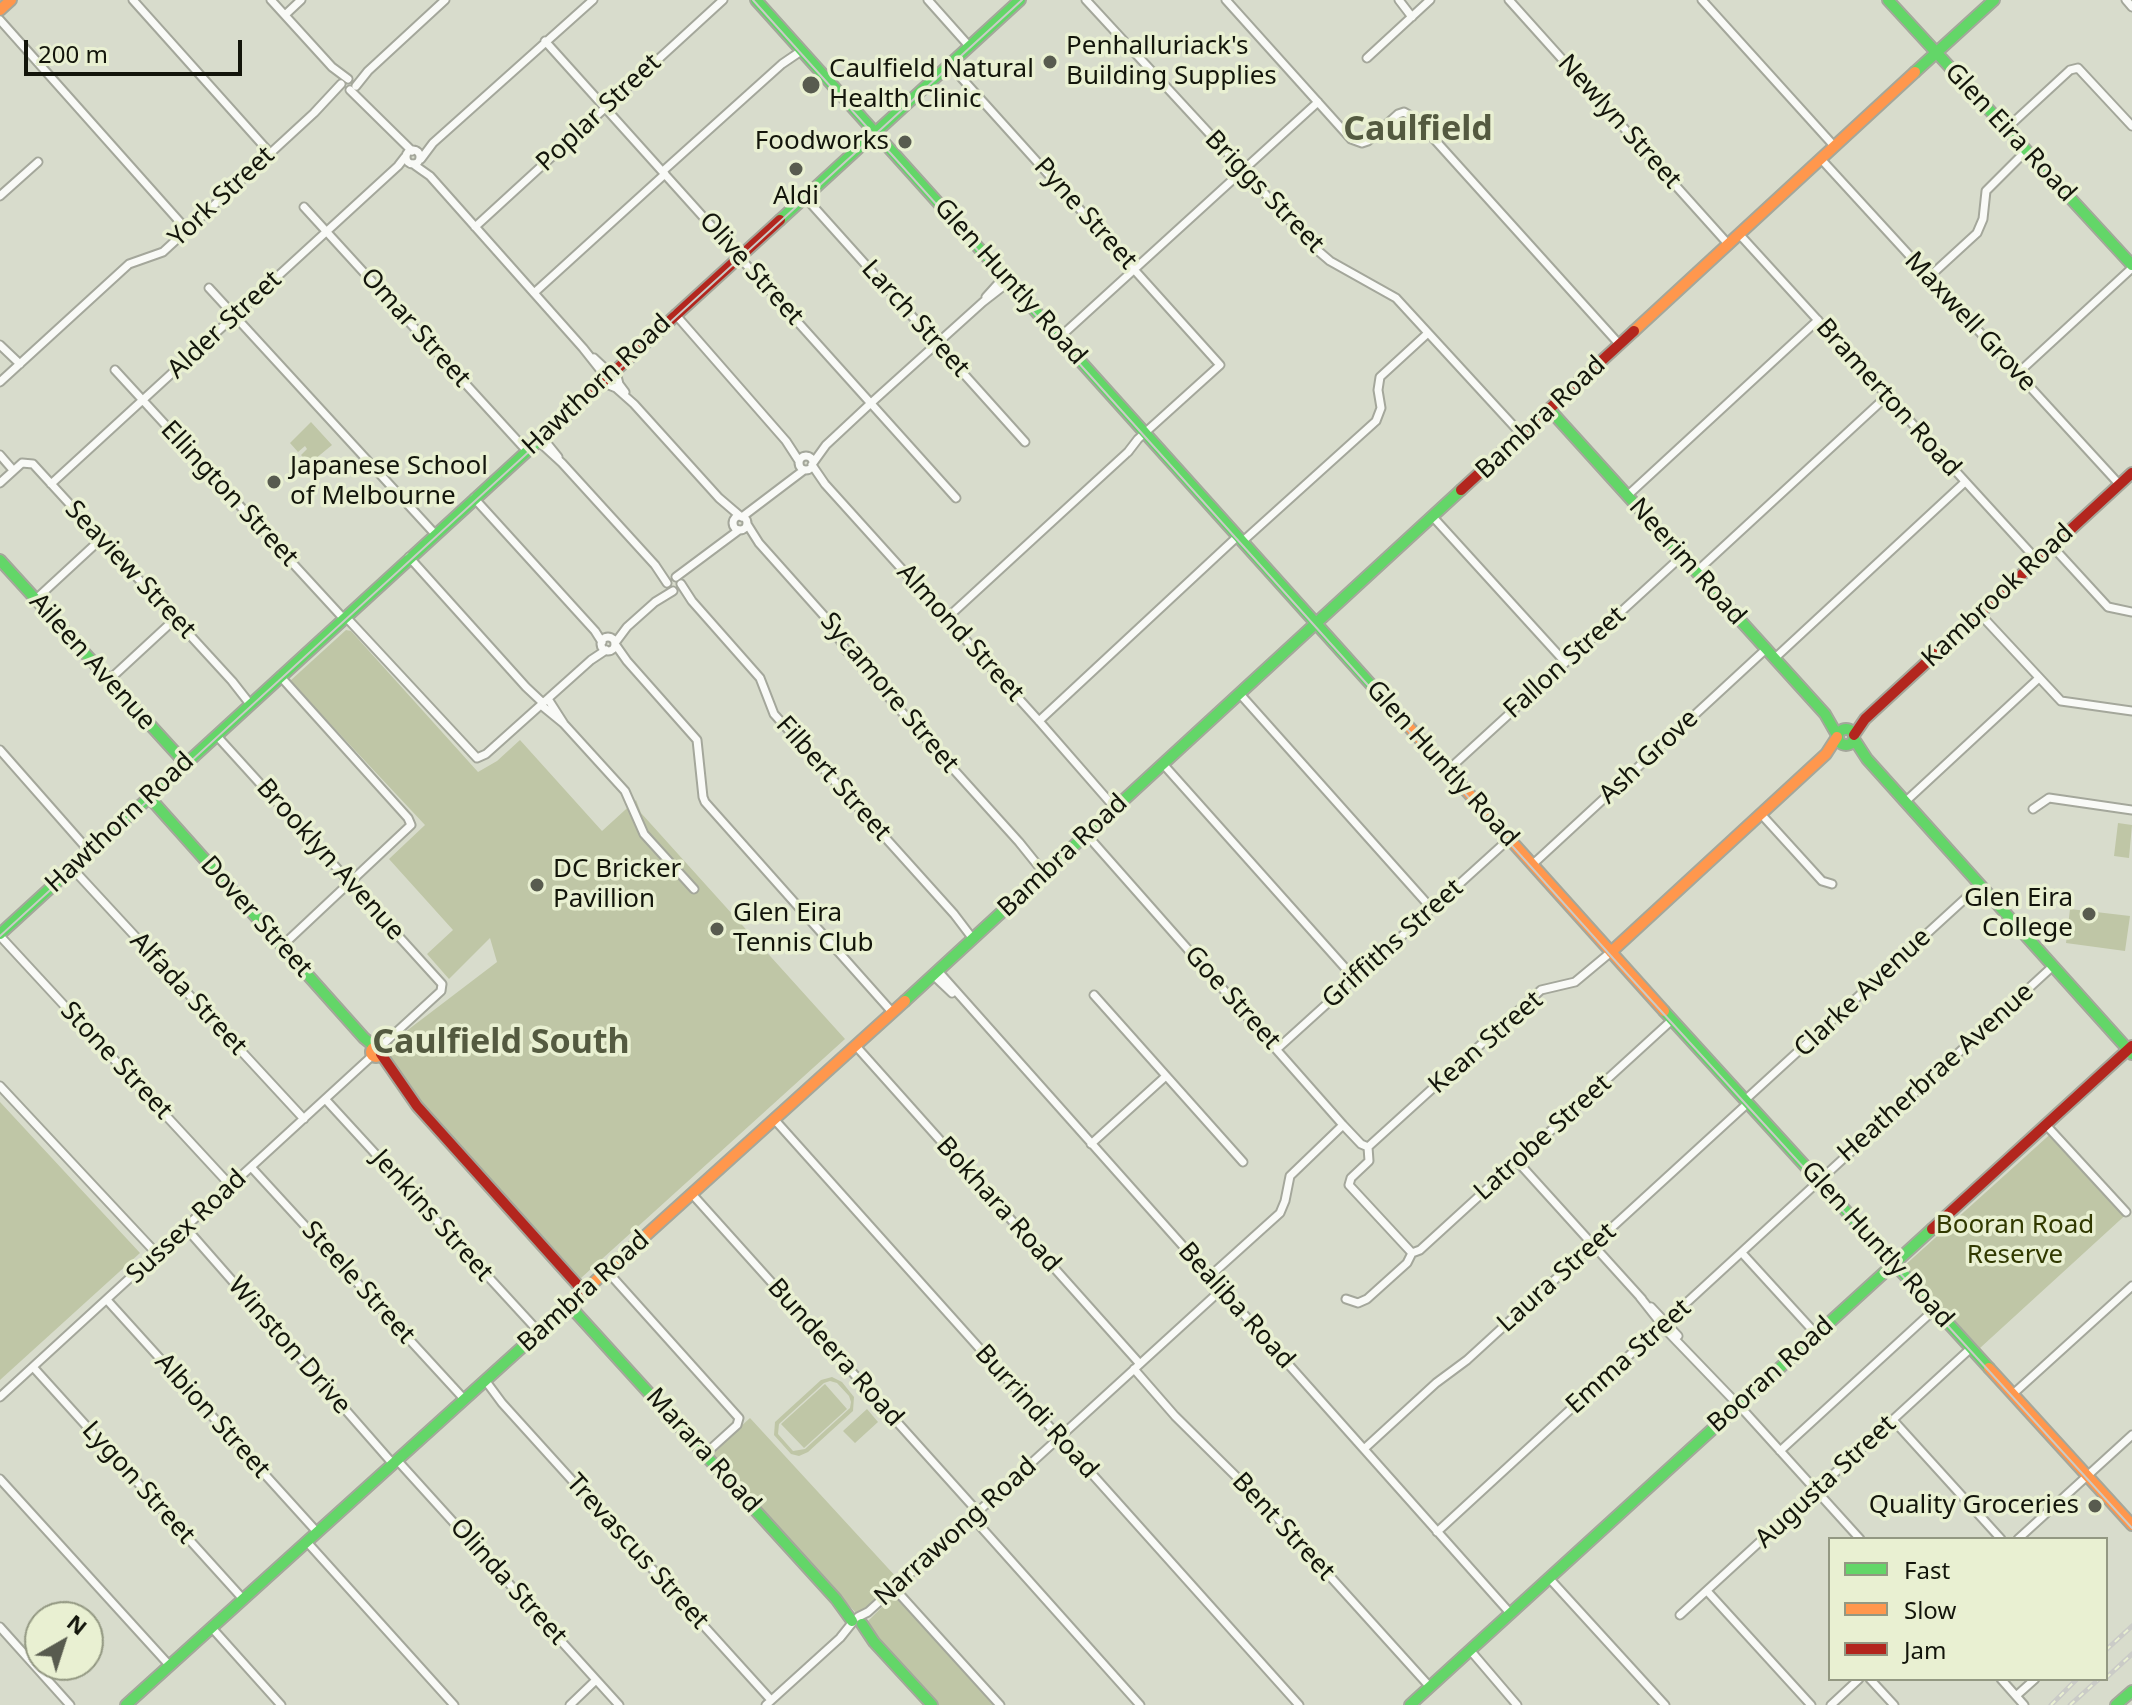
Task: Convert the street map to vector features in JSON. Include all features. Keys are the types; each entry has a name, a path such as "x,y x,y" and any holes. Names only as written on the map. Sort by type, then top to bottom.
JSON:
{"street":[{"path":"1,8 11,0"},
{"path":"133,0 270,153"},
{"name":"Sycamore Street","path":"271,0 583,348 619,384 818,609 851,656 1046,871"},
{"path":"285,15 301,0"},
{"path":"349,85 445,0"},
{"name":"Alder Street","path":"51,484 398,166 433,143 593,0"},
{"name":"Poplar Street","path":"475,227 723,0"},
{"name":"Glen Huntly Road","path":"756,0 1532,865 2132,1525"},
{"path":"928,0 969,46"},
{"name":"Hawthorn Road","path":"2,929 1020,0"},
{"name":"Briggs Street","path":"1086,0 1316,249 1330,261 1396,298 1522,435"},
{"path":"1226,0 1351,139 1362,143 1398,114 1409,114 1416,119 1620,345"},
{"path":"1400,0 1414,15"},
{"path":"1367,58 1430,0"},
{"name":"Newlyn Street","path":"1509,0 1729,245"},
{"path":"1702,0 1835,147"},
{"name":"Glen Eira Road","path":"1888,0 2132,266"},
{"name":"Bambra Road","path":"126,1705 936,973 1994,0"},
{"path":"2126,0 2132,7"},
{"path":"0,20 187,230"},
{"name":"Olive Street","path":"545,41 956,498"},
{"path":"534,293 799,48"},
{"name":"Pyne Street","path":"949,64 1220,365 1147,434"},
{"path":"2006,129 2070,70 2078,68 2132,126"},
{"name":"York Street","path":"0,382 129,264 160,254 331,97 349,85"},
{"path":"1060,337 1318,102"},
{"path":"1929,277 1977,233 1983,219 1986,191 2026,151"},
{"name":"Maxwell Grove","path":"1821,159 2119,484"},
{"path":"0,196 38,162"},
{"name":"Larch Street","path":"804,196 1025,442"},
{"name":"Omar Street","path":"304,207 526,450"},
{"name":"Bramerton Road","path":"1740,235 2037,560"},
{"path":"2018,373 2132,266"},
{"path":"543,703 1007,279"},
{"path":"209,288 435,534"},
{"name":"Almond Street","path":"673,316 1117,806"},
{"path":"1627,496 1818,320"},
{"path":"1039,721 1240,538 1372,425 1380,412 1380,377 1428,333"},
{"path":"0,346 18,366"},
{"name":"Ellington Street","path":"115,370 471,754 479,758 543,703"},
{"name":"Sycamore Street","path":"608,375 616,388 634,404"},
{"path":"1696,572 1886,397"},
{"name":"Neerim Road","path":"1550,410 2131,1050"},
{"path":"947,618 1147,434"},
{"name":"Filbert Street","path":"539,438 760,678 778,719 975,937"},
{"path":"0,455 13,470 0,483"},
{"name":"Seaview Street","path":"13,470 28,462 51,484 252,702"},
{"name":"Kambrook Road","path":"1846,737 2132,473"},
{"path":"1775,658 1965,482"},
{"path":"474,498 697,740 705,802 894,1011"},
{"path":"1433,517 1565,662"},
{"path":"36,599 101,539"},
{"path":"2052,546 2108,607 2132,612"},
{"name":"Fallon Street","path":"1448,770 1682,556"},
{"path":"408,558 625,791 644,834 694,889"},
{"name":"Aileen Avenue","path":"0,560 185,763"},
{"path":"1979,613 2061,701 2132,711"},
{"path":"109,680 175,619"},
{"name":"Ash Grove","path":"1532,865 1766,649"},
{"path":"280,676 411,825 282,946"},
{"path":"1905,802 2039,678"},
{"path":"1240,694 1432,909"},
{"name":"Brooklyn Avenue","path":"216,735 438,979 442,988"},
{"path":"1611,952 1846,737"},
{"path":"0,750 91,850"},
{"path":"1163,764 1355,979"},
{"name":"Dover Street","path":"149,797 364,1038 417,1106 584,1292"},
{"path":"2033,809 2049,798 2132,810"},
{"path":"1761,814 1822,881 1832,884"},
{"name":"Goe Street","path":"1086,834 1343,1125 1368,1147"},
{"name":"Griffiths Street","path":"1277,1049 1509,839"},
{"name":"Alfada Street","path":"72,868 304,1119"},
{"name":"Clarke Avenue","path":"1747,1102 1980,885"},
{"name":"Stone Street","path":"2,929 231,1186"},
{"name":"Kean Street","path":"1368,1147 1541,990 1575,982 1611,952"},
{"name":"Heatherbrae Avenue","path":"1819,1181 2053,966"},
{"name":"Bealiba Road","path":"936,973 1510,1613"},
{"name":"Sussex Road","path":"0,1397 326,1100 442,988"},
{"path":"1094,995 1243,1162"},
{"name":"Latrobe Street","path":"1346,1299 1358,1303 1367,1299 1407,1263 1412,1253 1420,1250 1672,1020"},
{"name":"Bokhara Road","path":"855,1045 1137,1366"},
{"name":"Booran Road","path":"1410,1705 2131,1050"},
{"path":"1091,1144 1166,1076"},
{"path":"0,1086 157,1254"},
{"name":"Jenkins Street","path":"326,1100 539,1332"},
{"name":"Laura Street","path":"1364,1449 1436,1383 1467,1360 1747,1102"},
{"name":"Burrindi Road","path":"774,1119 1299,1705"},
{"path":"1209,1277 1280,1213 1292,1173 1343,1125"},
{"path":"2046,1125 2126,1212"},
{"path":"1368,1147 1370,1155 1367,1163 1351,1178 1349,1185 1412,1253"},
{"path":"1517,1161 1858,1537"},
{"name":"Steele Street","path":"251,1167 464,1399"},
{"name":"Emma Street","path":"1437,1532 1819,1181"},
{"name":"Bundeera Road","path":"692,1194 1140,1705"},
{"name":"Winston Drive","path":"186,1228 395,1462"},
{"path":"1742,1253 1816,1334"},
{"path":"607,1271 739,1418 737,1425 705,1454"},
{"path":"2013,1394 2132,1286"},
{"name":"Narrawong Road","path":"768,1703 1221,1290"},
{"name":"Albion Street","path":"107,1300 317,1532"},
{"name":"Marara Road","path":"569,1305 932,1705"},
{"path":"1780,1451 1935,1309"},
{"name":"Augusta Street","path":"1680,1615 1971,1348"},
{"name":"Bent Street","path":"1137,1366 1175,1416 1271,1511 1430,1687"},
{"name":"Lygon Street","path":"33,1367 243,1599"},
{"name":"Trevascus Street","path":"484,1382 768,1703"},
{"path":"1893,1420 1999,1537"},
{"path":"2020,1537 2132,1435"},
{"name":"Olinda Street","path":"395,1462 619,1705"},
{"path":"0,1479 170,1666"},
{"path":"307,1542 454,1705"},
{"path":"1550,1577 1665,1705"},
{"path":"894,1588 1000,1705"},
{"path":"1707,1591 1811,1705"},
{"path":"0,1627 70,1705"},
{"path":"212,1628 281,1705"},
{"path":"1468,1651 1517,1705"},
{"path":"570,1705 596,1680"},
{"path":"1831,1705 1857,1681"},
{"path":"1872,1681 1894,1705"},
{"path":"2003,1681 2024,1705"},
{"path":"2016,1696 2033,1681"},
{"path":"2116,1705 2132,1691"}],"green space":[{"path":"311,422 332,445 309,464 301,455 307,449 305,446 298,452 290,443"},
{"path":"346,630 351,631 478,772 497,761 520,740 602,831 636,800 641,813 845,1039 581,1278 421,1103 385,1053 388,1045 497,962 490,938 449,979 427,954 453,930 389,859 425,825 290,681"},
{"path":"2118,823 2132,825 2129,858 2114,856"},
{"path":"2070,909 2130,916 2125,951 2066,943"},
{"path":"0,1102 140,1253 0,1380"},
{"name":"Booran Road Reserve","path":"2056,1129 2131,1210 1980,1348 1904,1266"},
{"path":"832,1377 842,1382 854,1397 853,1411 808,1452 799,1456 791,1454 774,1435 775,1422 821,1380","holes":["824,1383 837,1383 849,1396 850,1408 805,1449 793,1451 778,1434 779,1424"]},
{"path":"825,1384 847,1409 804,1448 781,1424"},
{"path":"867,1409 878,1422 855,1443 843,1431"},
{"path":"750,1418 898,1579 862,1612 856,1613 714,1458 715,1450"},
{"path":"893,1596 994,1705 937,1705 866,1623"}],"tram line":[{"path":"753,0 1620,966 2132,1528"},
{"path":"0,936 1022,0"}],"railway":[{"path":"2108,1648 2132,1626"},
{"path":"2108,1676 2132,1654"},
{"path":"2051,1705 2075,1681"},
{"path":"2070,1705 2097,1681"}],"traffic: fast":[{"path":"756,0 1392,708"},
{"path":"780,220 1020,0"},
{"path":"1888,0 2132,265"},
{"path":"1915,72 1994,0"},
{"path":"1550,410 1825,714 1837,735"},
{"path":"0,934 546,434"},
{"path":"905,1001 1461,490"},
{"path":"0,560 185,763"},
{"path":"1843,729 1849,729 1854,737 1852,743 1843,745 1838,740 1838,734 1843,729"},
{"path":"1854,739 1867,759 2132,1054"},
{"path":"149,797 375,1047"},
{"path":"1664,1011 1989,1368"},
{"path":"1410,1705 1932,1229"},
{"path":"569,1305 836,1599 852,1621"},
{"path":"126,1705 550,1322"},
{"path":"862,1624 874,1642 932,1705"},
{"path":"2116,1705 2132,1691"}],"traffic: slow":[{"path":"0,10 11,0"},
{"path":"1634,331 1915,72"},
{"path":"1392,708 1664,1011"},
{"path":"1611,952 1826,754 1837,737"},
{"path":"550,1322 905,1001"},
{"path":"376,1047 381,1052 376,1057 371,1052 376,1047"},
{"path":"1989,1368 2132,1525"}],"traffic: jam":[{"path":"546,434 780,220"},
{"path":"1461,490 1634,331"},
{"path":"1854,735 1865,719 2132,473"},
{"path":"1932,1229 2132,1046"},
{"path":"381,1054 417,1106 584,1292"}],"place":[{"name":"Penhalluriack's Building Supplies","path":"1050,62"},
{"name":"Caulfield Natural Health Clinic","path":"811,85"},
{"name":"Foodworks","path":"905,142"},
{"name":"Aldi","path":"796,169"},
{"name":"Japanese School of Melbourne","path":"274,482"},
{"name":"DC Bricker Pavillion","path":"537,885"},
{"name":"Glen Eira College","path":"2089,914"},
{"name":"Glen Eira Tennis Club","path":"717,929"},
{"name":"Quality Groceries","path":"2095,1506"}],"district":[{"name":"Caulfield","path":"1418,130"},
{"name":"Caulfield South","path":"501,1043"}]}
